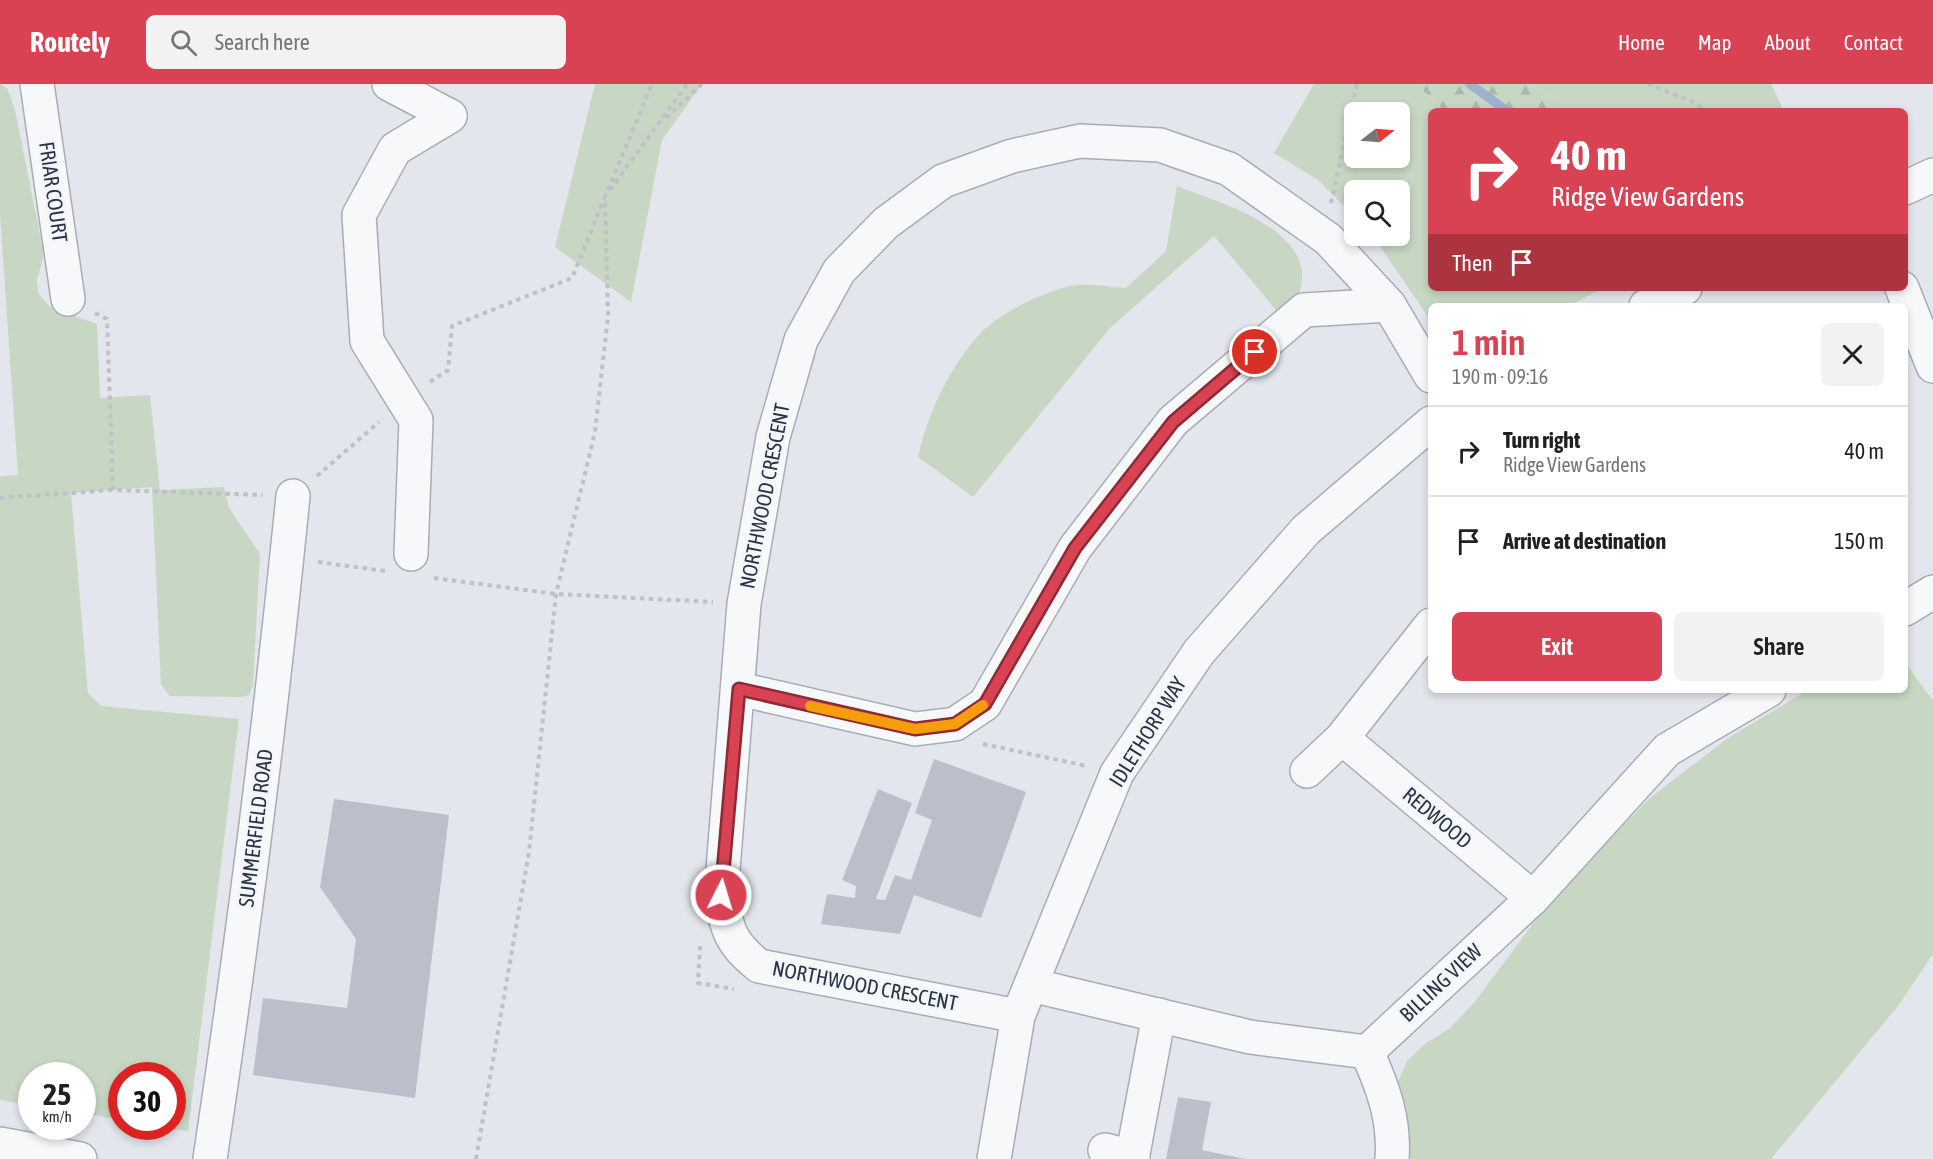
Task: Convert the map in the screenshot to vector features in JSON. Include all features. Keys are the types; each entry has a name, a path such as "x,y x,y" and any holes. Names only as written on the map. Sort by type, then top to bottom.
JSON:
{"street":[{"name":"FRIAR COURT","path":"37,84 68,299"},
{"path":"389,84 450,116 395,149 359,215 367,341 416,420 410,568"},
{"name":"NORTHWOOD CRESCENT","path":"1018,1016 759,966 739,950 726,924 721,895 744,604 773,437 801,340 839,271 886,223 943,181 1012,156 1080,141 1160,145 1229,169 1328,239 1389,305 1428,371"},
{"path":"1908,187 1933,175"},
{"path":"1652,303 1678,291"},
{"path":"1908,303 1933,366"},
{"path":"739,689 915,729 955,724 985,704 1075,548 1173,422 1304,310 1389,305"},
{"name":"IDLETHORP WAY","path":"994,1159 1018,1016 1117,773 1199,652 1306,530 1428,426"},
{"name":"SUMMERFIELD ROAD","path":"210,1159 244,925 273,691 292,496"},
{"path":"1908,607 1933,592"},
{"path":"1307,771 1342,738 1428,629"},
{"name":"BILLING VIEW","path":"1367,1052 1533,898 1667,750 1764,693"},
{"name":"REDWOOD","path":"1342,738 1533,898"},
{"path":"1031,985 1250,1037 1367,1052 1384,1089 1394,1137 1392,1159"},
{"path":"1123,1155 1159,1015"},
{"path":"0,1144 80,1159"}],"path":[{"path":"0,498 113,490 292,496 404,401 448,370 452,326 572,278 652,84"},
{"path":"476,1159 529,852 556,594 595,432 608,316 605,197 687,84"},
{"path":"659,125 702,84"},
{"path":"1324,200 1330,206 1357,84"},
{"path":"1648,84 1703,108"},
{"path":"68,299 107,320 113,490"},
{"path":"286,558 410,568 556,594 744,604"},
{"path":"982,744 1117,773"},
{"path":"700,936 698,983 755,993 780,970"}],"green space":[{"path":"0,84 7,88 15,110 44,255 37,280 38,293 50,307 97,324 100,398 150,395 160,490 224,487 229,508 260,554 253,685 249,695 242,697 170,696 161,685 152,487 71,493 88,693 101,706 239,719 188,1131 186,1131 186,1062 108,1062 108,1118 96,1115 96,1062 18,1062 18,1103 0,1100 0,476 18,475 0,215"},
{"path":"595,84 702,84 662,140 631,302 555,247"},
{"path":"1314,84 1416,84 1442,108 1428,108 1428,291 1597,291 1575,303 1428,303 1428,317 1380,246 1410,246 1410,180 1344,180 1344,206 1318,180 1274,153"},
{"path":"1416,84 1529,84 1572,108 1442,108"},
{"path":"1529,84 1771,84 1783,108 1572,108"},
{"path":"1177,186 1255,218 1289,244 1299,259 1302,278 1299,295 1290,308 1281,316 1214,236 1110,328 973,497 918,457 922,440 941,392 958,362 979,335 1007,313 1056,290 1080,285 1126,288 1166,251"},
{"path":"1908,666 1933,701 1933,954 1898,1006 1771,1159 1399,1159 1395,1089 1407,1061 1426,1043 1449,1029 1474,1003 1552,898 1650,798 1728,738 1803,693 1908,693"}],"building":[{"path":"934,759 1026,792 981,918 914,895 900,934 821,924 827,894 855,898 856,886 842,880 878,789 912,803 876,899 885,900 895,875 911,880 932,820 915,813"},
{"path":"334,799 449,815 415,1098 253,1075 263,998 347,1008 356,939 320,887"},
{"path":"1178,1097 1211,1102 1202,1150 1245,1159 1166,1159"}],"waterway":[{"path":"1470,84 1503,108"}],"slow traffic":[{"path":"810,706 915,729 955,724 983,705"}],"route":[{"path":"721,895 739,689 915,729 955,724 985,704 1004,667 1075,548 1173,422 1255,352"}]}
